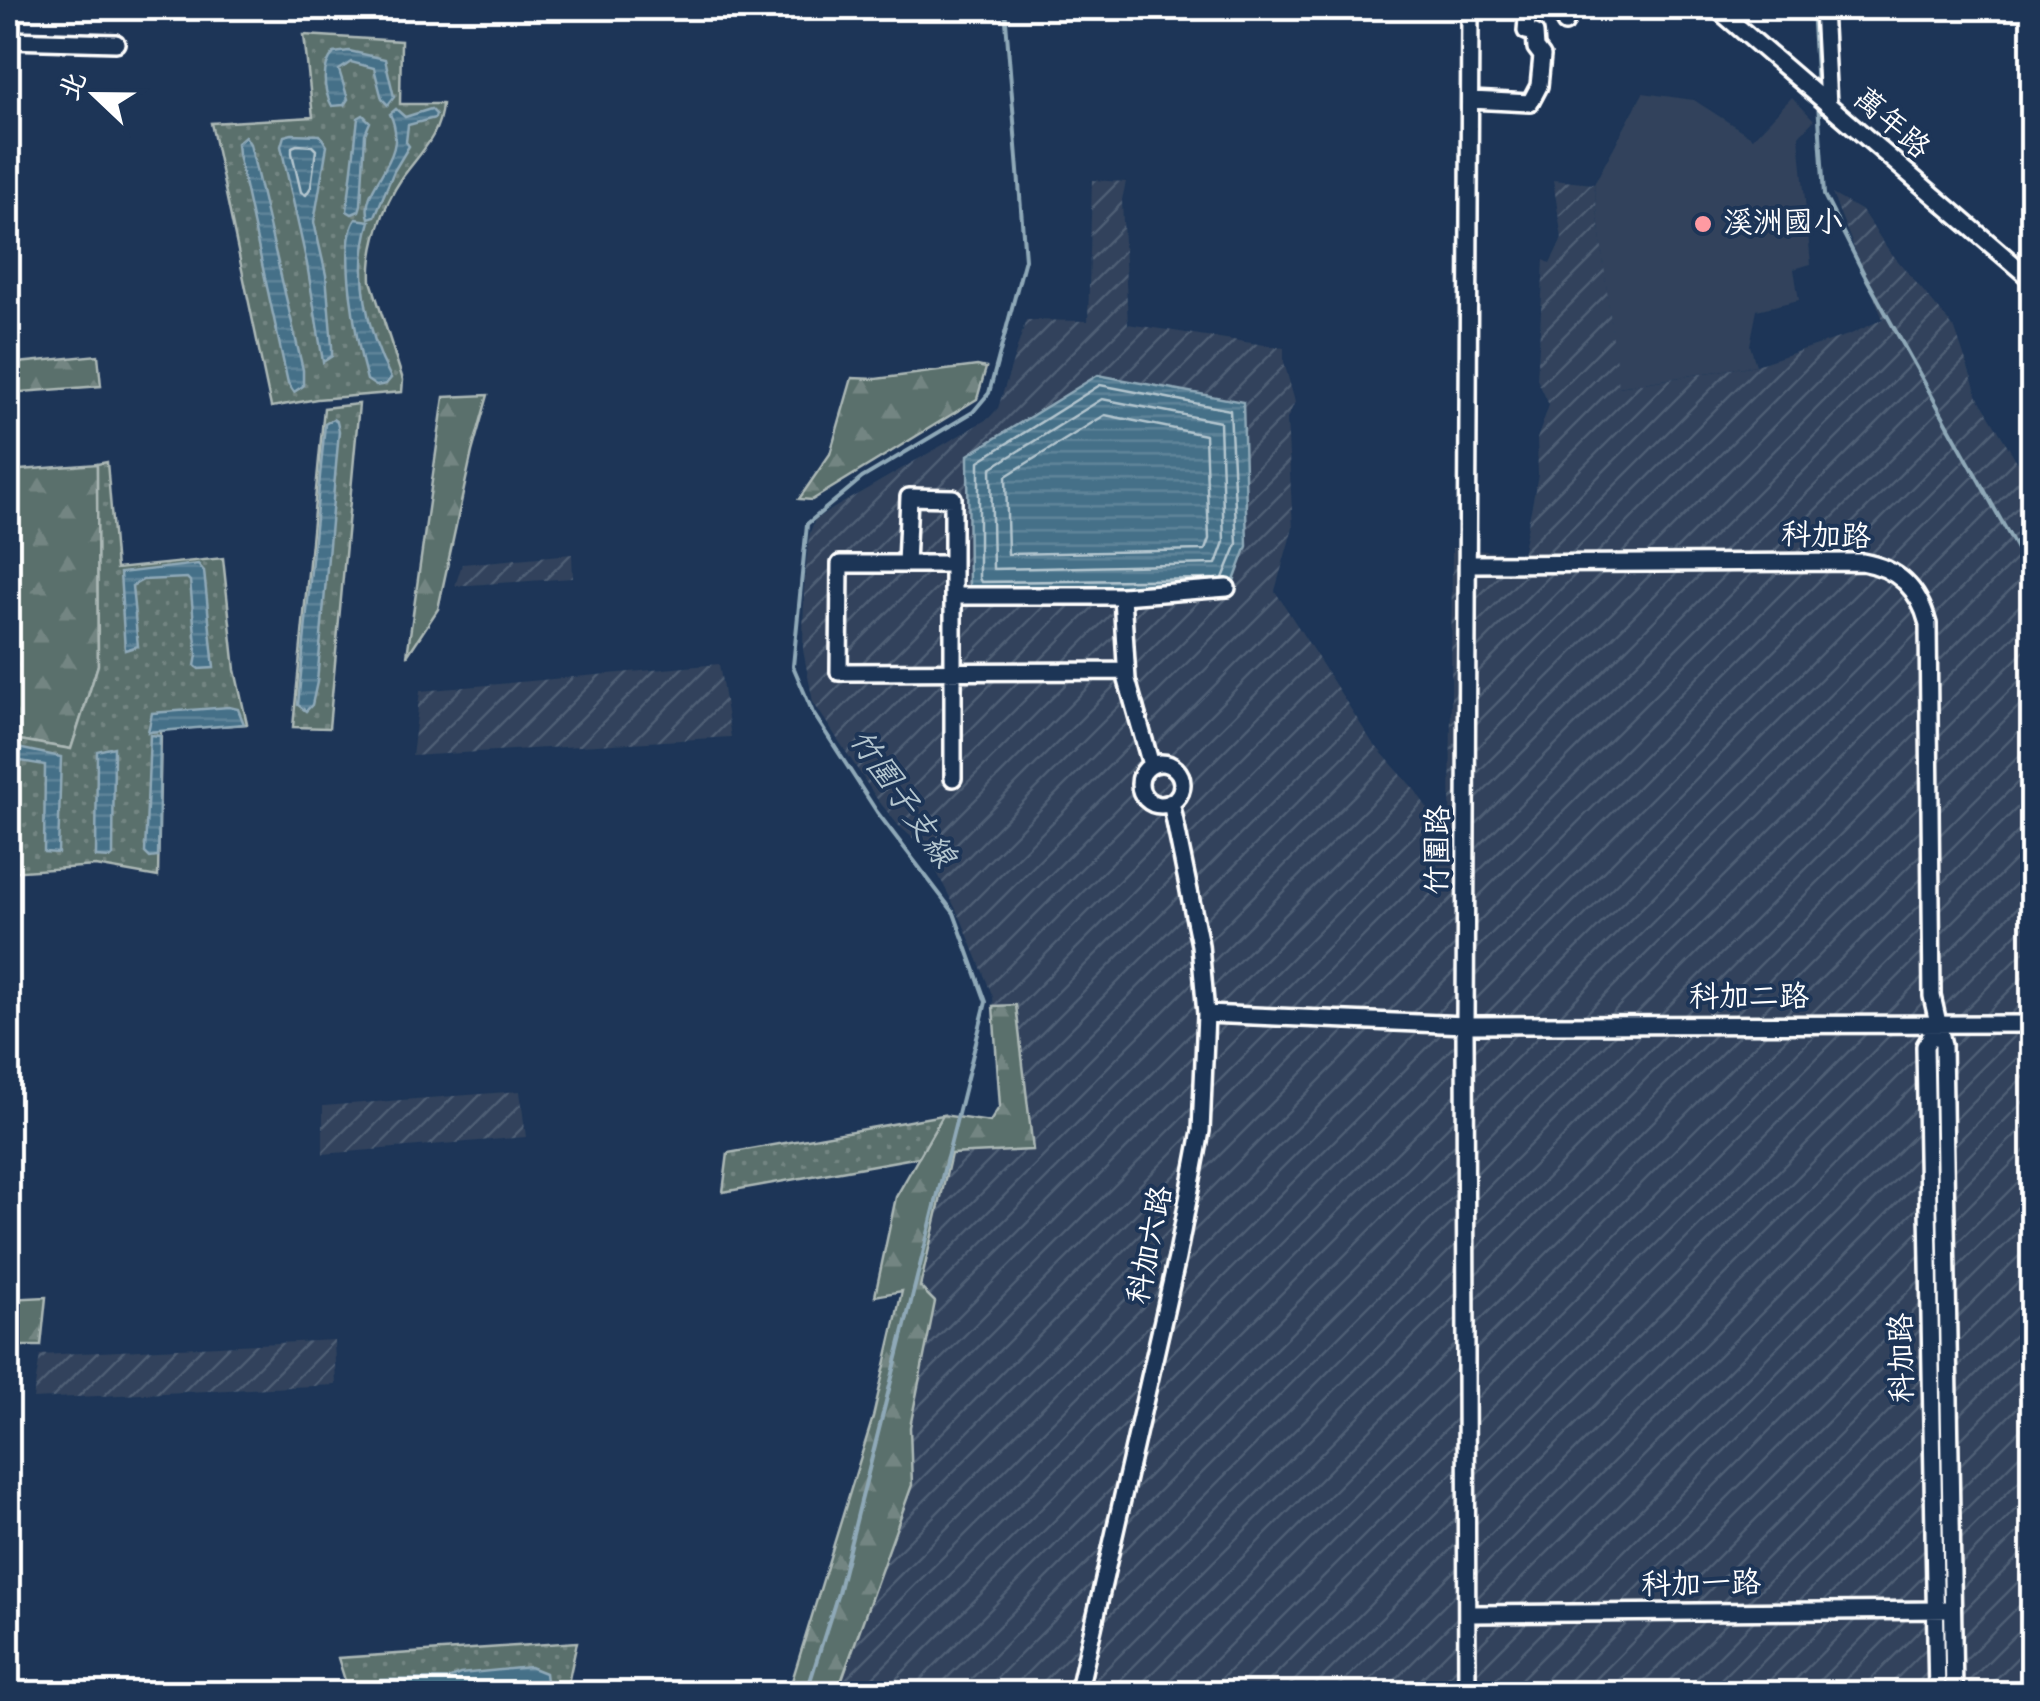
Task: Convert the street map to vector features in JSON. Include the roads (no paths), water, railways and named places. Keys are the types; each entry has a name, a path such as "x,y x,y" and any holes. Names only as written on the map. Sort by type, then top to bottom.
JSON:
{"street":[{"name":"竹圍路","path":"1467,1694 1465,1025 1470,8"},
{"path":"1470,100 1530,103 1539,86 1542,56 1536,48 1535,34 1526,31 1528,8"},
{"name":"萬年路","path":"1716,8 2032,280"},
{"path":"1821,99 1823,8"},
{"path":"14,40 116,44"},
{"path":"906,564 909,497 953,498 953,778"},
{"name":"科加路","path":"1469,564 1850,561 1884,566 1902,578 1922,603 1928,624 1932,996 1943,1045 1954,1694"},
{"path":"953,564 840,564 839,672 1126,671"},
{"path":"953,596 1122,596 1227,588"},
{"path":"1122,596 1126,671 1151,765"},
{"path":"1151,765 1172,766 1180,777 1180,791 1171,802 1152,803 1142,794 1142,774 1151,765"},
{"name":"科加六路","path":"1078,1694 1191,1195 1201,1131 1206,1014 1200,945 1171,802"},
{"name":"科加二路","path":"1206,1014 1465,1025 2032,1024"},
{"name":"科加路","path":"1937,1026 1924,1046 1937,1694"},
{"name":"科加一路","path":"1468,1614 1953,1610"}],"water":[{"path":"349,51 385,59 394,97 388,105 382,99 374,68 351,62 339,70 348,99 344,105 332,106 325,71 334,53"},
{"path":"396,109 405,117 431,109 436,114 435,118 408,125 409,146 375,216 369,218 371,194 394,145 390,114"},
{"path":"363,115 370,122 365,134 361,205 352,214 347,211 358,118"},
{"path":"320,135 327,146 314,222 326,275 332,346 332,356 323,362 281,146 284,136"},
{"path":"245,136 303,370 303,386 294,392 288,383 238,154 237,143"},
{"path":"356,219 370,221 363,281 375,342 391,378 376,386 367,380 351,297 348,251"},
{"path":"1098,375 1243,402 1247,546 1231,589 969,593 968,455"},
{"path":"333,419 339,431 317,682 312,705 306,711 298,705 325,424"},
{"path":"198,564 204,571 214,668 195,666 187,578 143,580 132,586 138,646 125,650 120,573"},
{"path":"238,709 244,724 148,732 152,713"},
{"path":"150,735 160,736 158,857 150,858 145,853"},
{"path":"8,746 61,757 58,853 44,852 45,765 8,759"},
{"path":"114,747 113,856 96,857 97,751"},
{"path":"530,1667 545,1673 546,1681 540,1687 383,1694 381,1680 448,1679 460,1674"}],"waterway":[{"path":"18,8 18,38"},
{"name":"竹圍子支線","path":"806,1694 838,1593 986,1002 954,913 877,812 813,713 793,666 807,524 862,478 973,412 989,393 1025,259 1005,8"},
{"path":"1812,8 1817,88"},
{"path":"8,173 18,119 18,47"},
{"path":"1818,102 1824,195 2032,576"}],"place":[{"name":"溪洲國小","path":"1703,224"}]}
